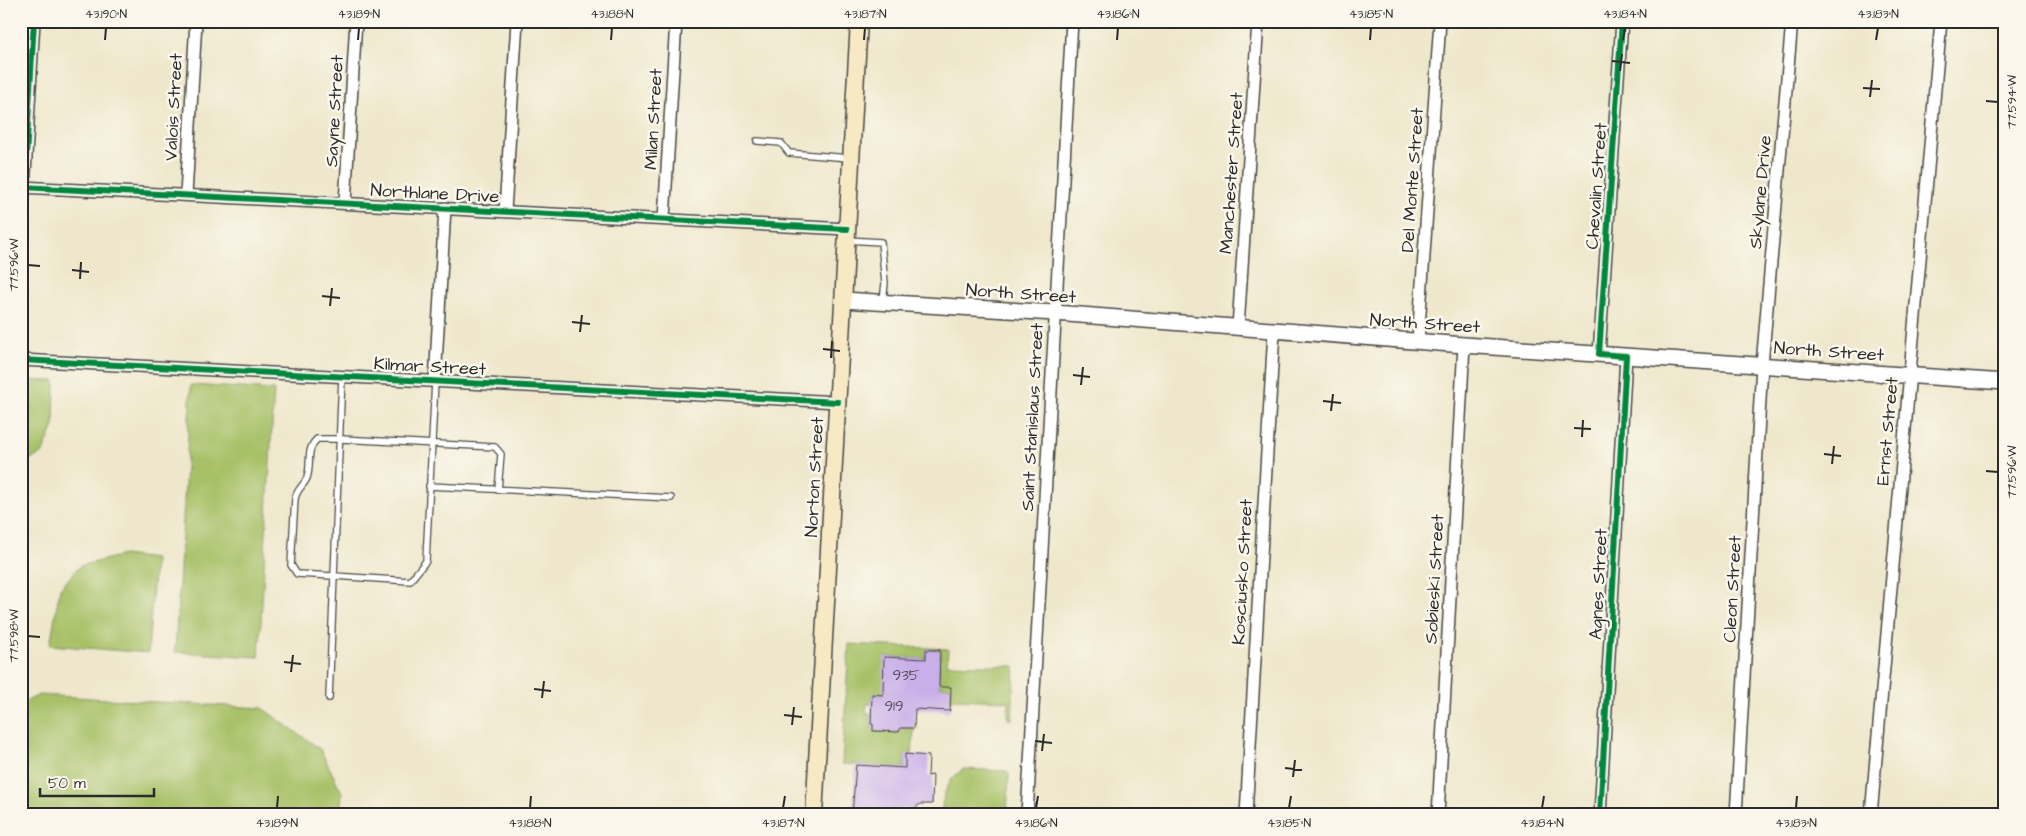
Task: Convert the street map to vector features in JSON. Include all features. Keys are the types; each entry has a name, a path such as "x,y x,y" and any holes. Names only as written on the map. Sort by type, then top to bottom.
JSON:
{"main road":[{"name":"Norton Street","path":"814,815 859,21"}],"street":[{"path":"21,240 34,21"},
{"name":"Valois Street","path":"186,195 196,21"},
{"name":"Sayne Street","path":"346,203 356,21"},
{"path":"505,211 517,21"},
{"name":"Milan Street","path":"664,220 676,21"},
{"name":"Saint Stanislaus Street","path":"1028,815 1072,21"},
{"name":"Manchester Street","path":"1238,328 1258,21"},
{"name":"Del Monte Street","path":"1418,342 1440,21"},
{"name":"Chevalin Street","path":"1599,354 1622,21"},
{"name":"Skylane Drive","path":"1762,365 1792,21"},
{"name":"Ernst Street","path":"1871,815 1941,21"},
{"name":"Northlane Drive","path":"23,187 664,220 847,234"},
{"path":"435,381 445,208"},
{"name":"North Street","path":"844,300 2005,382"},
{"name":"Kosciusko Street","path":"1246,815 1274,331"},
{"name":"Sobieski Street","path":"1438,815 1464,345"},
{"name":"Agnes Street","path":"1600,815 1626,356"},
{"name":"Kilmar Street","path":"21,360 838,402"},
{"name":"Cleon Street","path":"1736,815 1762,365"}],"lane":[{"path":"757,142 781,143 789,153 851,158"},
{"path":"847,234 881,242 885,283 883,303"},
{"path":"329,698 341,439 342,376"},
{"path":"435,381 432,444 429,486 426,561 410,581 297,574 291,565 295,499 297,490 308,477 311,444 317,439 341,439 432,444 496,447 501,454 498,490"},
{"path":"429,486 671,498"}],"green space":[{"path":"21,380 55,381 54,426 42,454 21,463"},
{"path":"191,385 274,390 259,657 175,652"},
{"path":"123,555 155,559 148,653 50,645 60,588 80,566"},
{"path":"849,644 948,649 947,664 1015,666 1012,719 1008,719 1009,701 951,699 951,687 939,687 940,650 926,650 926,659 885,657 884,695 872,694 872,704 867,704 866,714 871,714 873,731 899,732 900,728 914,728 912,755 905,755 905,768 842,764"},
{"path":"39,695 262,708 320,749 342,793 340,815 21,815 21,704"},
{"path":"964,769 1006,771 1009,775 1007,815 941,815 944,795 949,783"}],"building":[{"path":"926,650 940,650 939,687 951,687 950,711 915,709 914,728 900,728 899,732 873,731 873,724 871,724 872,694 883,695 884,657 926,659"},
{"path":"905,754 929,756 928,776 933,775 932,804 920,804 913,810 899,809 899,815 852,815 856,765 905,768"}],"cycle path":[{"path":"21,240 34,21"},
{"path":"1600,815 1626,356 1599,354 1622,21"},
{"path":"21,187 847,229"},
{"path":"21,360 838,402"}]}
